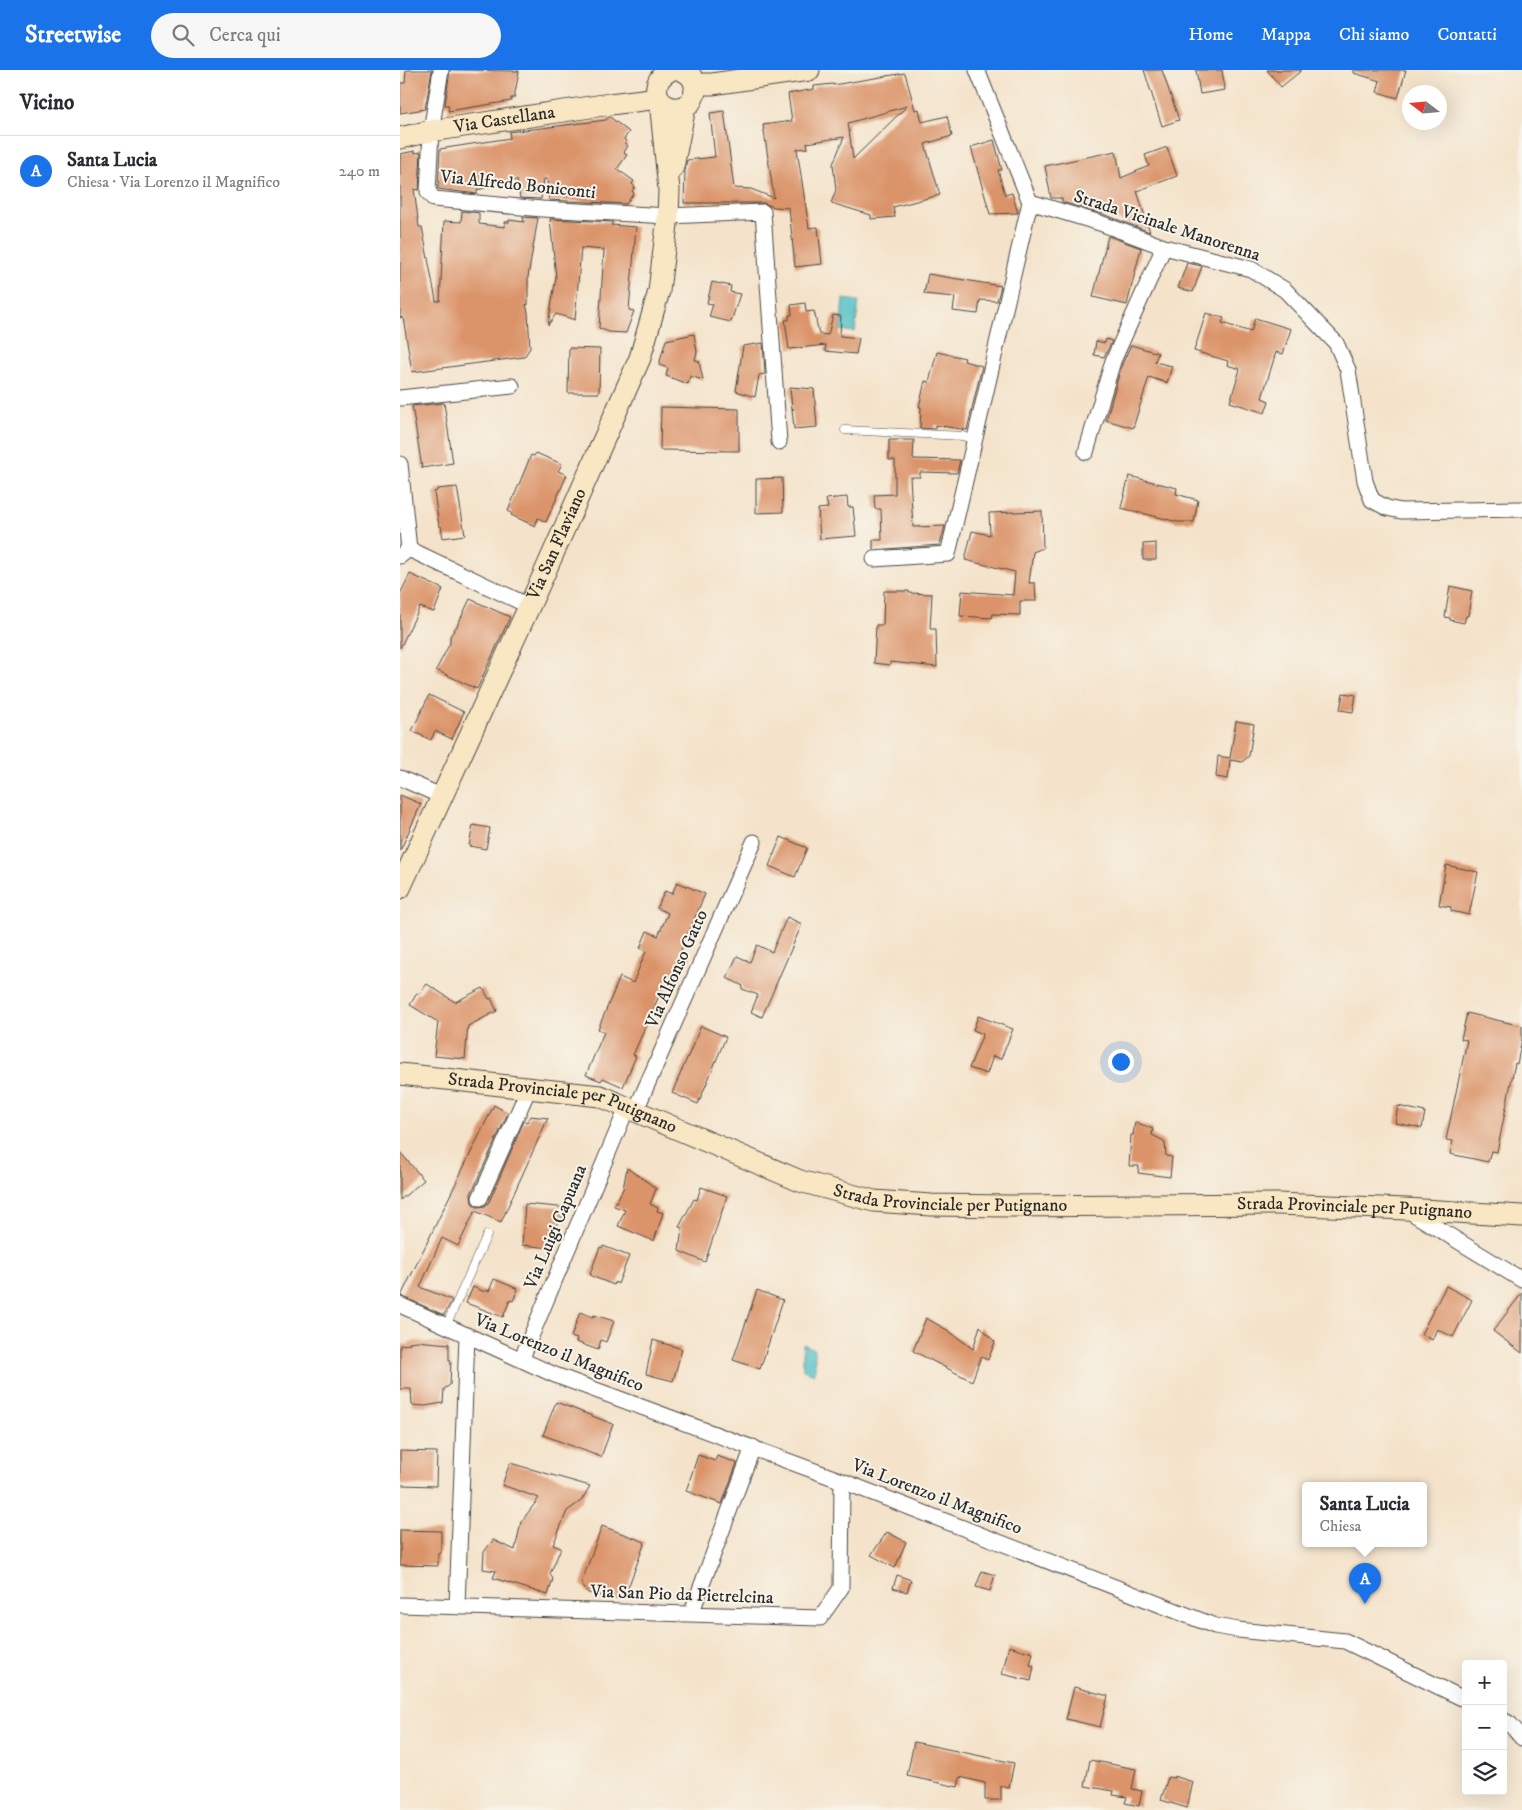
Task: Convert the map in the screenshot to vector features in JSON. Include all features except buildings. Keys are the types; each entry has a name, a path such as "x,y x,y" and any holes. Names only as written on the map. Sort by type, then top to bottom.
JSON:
{"street":[{"name":"Via Alfredo Boniconti","path":"441,70 430,131 428,192 434,199 542,209 668,216 763,212 779,442"},
{"path":"691,76 712,84 809,70"},
{"path":"874,559 948,554 1030,202 977,70"},
{"name":"Via San Flaviano","path":"669,190 685,107 694,98 691,76"},
{"name":"Via Castellana","path":"400,138 430,131 610,104 662,88"},
{"path":"662,88 671,109 685,107"},
{"name":"Via San Flaviano","path":"400,888 530,606 640,358 659,291 668,216 669,190 662,88"},
{"name":"Strada Vicinale Manorenna","path":"1030,202 1100,223 1164,246 1251,269 1285,290 1336,343 1348,370 1365,481 1372,500 1387,508 1401,511 1522,509"},
{"path":"1086,452 1114,361 1164,246"},
{"path":"400,398 512,386"},
{"path":"400,464 404,552 530,606"},
{"path":"400,778 441,796"},
{"name":"Via Alfonso Gatto","path":"631,1110 754,842"},
{"name":"Strada Provinciale per Putignano","path":"400,1074 600,1096 800,1181 874,1201 930,1205 1000,1206 1277,1204 1522,1216"},
{"path":"480,1198 529,1088"},
{"name":"Via Luigi Capuana","path":"521,1360 631,1110"},
{"path":"1406,1209 1522,1280"},
{"name":"Via Lorenzo il Magnifico","path":"400,1305 555,1375 753,1447 1215,1626 1345,1641 1462,1698"},
{"path":"457,1606 468,1336"},
{"path":"691,1614 753,1447"},
{"name":"Via San Pio da Pietrelcina","path":"400,1605 820,1618 841,1588 842,1481"},
{"path":"1507,1722 1522,1738"}],"lane":[{"path":"845,430 963,436 974,440"},
{"path":"446,1326 487,1235"}],"water":[{"path":"843,299 859,301 855,332 840,330"},
{"path":"803,1344 815,1349 815,1374 803,1370"}],"place":[{"name":"Santa Lucia","path":"1365,1604"}]}
